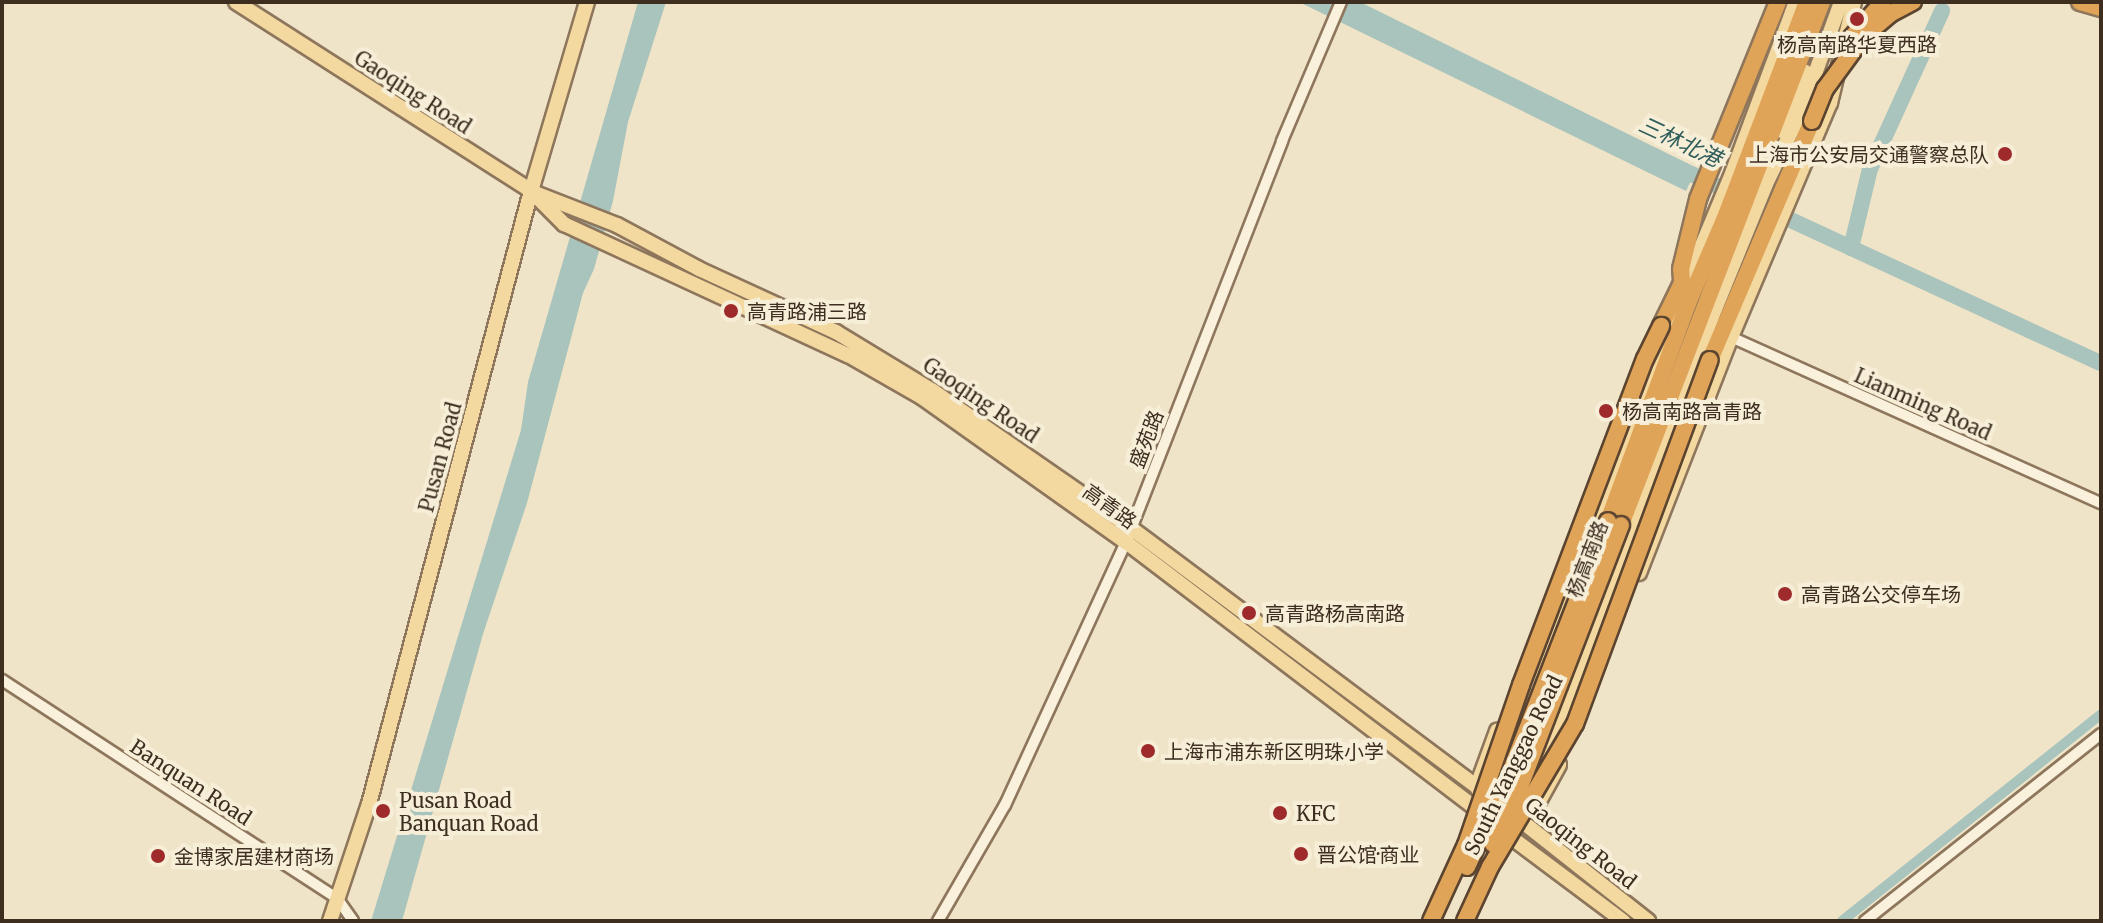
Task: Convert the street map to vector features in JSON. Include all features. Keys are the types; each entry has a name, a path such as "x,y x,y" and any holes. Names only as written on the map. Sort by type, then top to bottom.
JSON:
{"highway":[{"name":"杨高南路","path":"1749,177 1763,157 1807,2"},
{"name":"杨高南路","path":"1437,921 1506,783 1615,523 1718,307 1745,224 1749,177 1778,97 1822,2"},
{"path":"1734,283 1745,224 1812,121 1845,47 1868,15 1883,2"},
{"path":"1825,89 1864,36 1890,14 1913,2"},
{"path":"2080,2 2101,8"},
{"path":"1682,282 1698,199 1776,6"},
{"name":"杨高南路","path":"1460,921 1518,792 1615,523 1674,341 1745,224"},
{"name":"杨高南路","path":"1437,921 1521,685 1645,359 1682,282"},
{"name":"杨高南路","path":"1460,921 1575,724 1710,360 1718,307 1734,283"}],"main road":[{"name":"Gaoqing Road","path":"236,2 531,191 570,203 617,225 699,269 847,339 983,423 1129,535 1477,786 1648,921"},
{"name":"Pusan Road","path":"330,921 369,804 531,191 587,2"},
{"path":"1748,133 1755,88 1786,2"},
{"name":"杨高南路","path":"1778,97 1796,2"},
{"name":"杨高南路","path":"1490,796 1649,372 1657,358 1682,282 1745,224 1749,177 1748,133 1778,97 1833,2"},
{"path":"1749,177 1803,107 1841,2"},
{"path":"1513,815 1537,805 1578,732 1731,337 1762,267 1745,224 1792,198 1833,92 1854,2"},
{"name":"高青路","path":"531,191 564,224 869,366 1129,535 1488,819 1623,921"},
{"name":"杨高南路","path":"1718,307 1762,267"},
{"name":"杨高南路","path":"1718,307 1734,283"},
{"name":"South Yanggao Road","path":"1460,921 1493,854 1511,836 1513,815 1564,715 1718,307"},
{"name":"杨高南路","path":"1657,358 1674,341"},
{"name":"South Yanggao Road","path":"1437,921 1488,819 1477,786 1624,399 1649,372"},
{"path":"1477,786 1511,836"},
{"path":"1490,796 1511,836"},
{"path":"1460,921 1511,836"},
{"path":"1493,854 1511,836"}],"street":[{"name":"盛苑路","path":"938,921 1005,805 1129,535 1282,141 1341,2"},
{"name":"Lianming Road","path":"1731,337 2101,503"},
{"name":"Banquan Road","path":"2,680 337,898 353,921"},
{"path":"1865,921 2101,734"}],"water":[{"path":"638,2 666,2 628,122 613,201 594,269 583,293 527,503 483,634 402,921 371,921 521,430 528,382"},
{"path":"1299,2 1360,2 1697,168 1686,191"}],"waterway":[{"path":"1851,248 1870,169 1942,11"},
{"name":"三林北港","path":"1676,167 2101,363"},
{"path":"1842,921 2101,714"}],"place":[{"name":"杨高南路华夏西路","path":"1857,19"},
{"name":"上海市公安局交通警察总队","path":"2005,154"},
{"name":"高青路浦三路","path":"731,311"},
{"name":"杨高南路高青路","path":"1606,411"},
{"name":"高青路公交停车场","path":"1785,594"},
{"name":"高青路杨高南路","path":"1249,613"},
{"name":"上海市浦东新区明珠小学","path":"1148,751"},
{"name":"Pusan Road Banquan Road","path":"383,811"},
{"name":"KFC","path":"1280,813"},
{"name":"晋公馆·商业","path":"1301,854"},
{"name":"金博家居建材商场","path":"158,856"}]}
